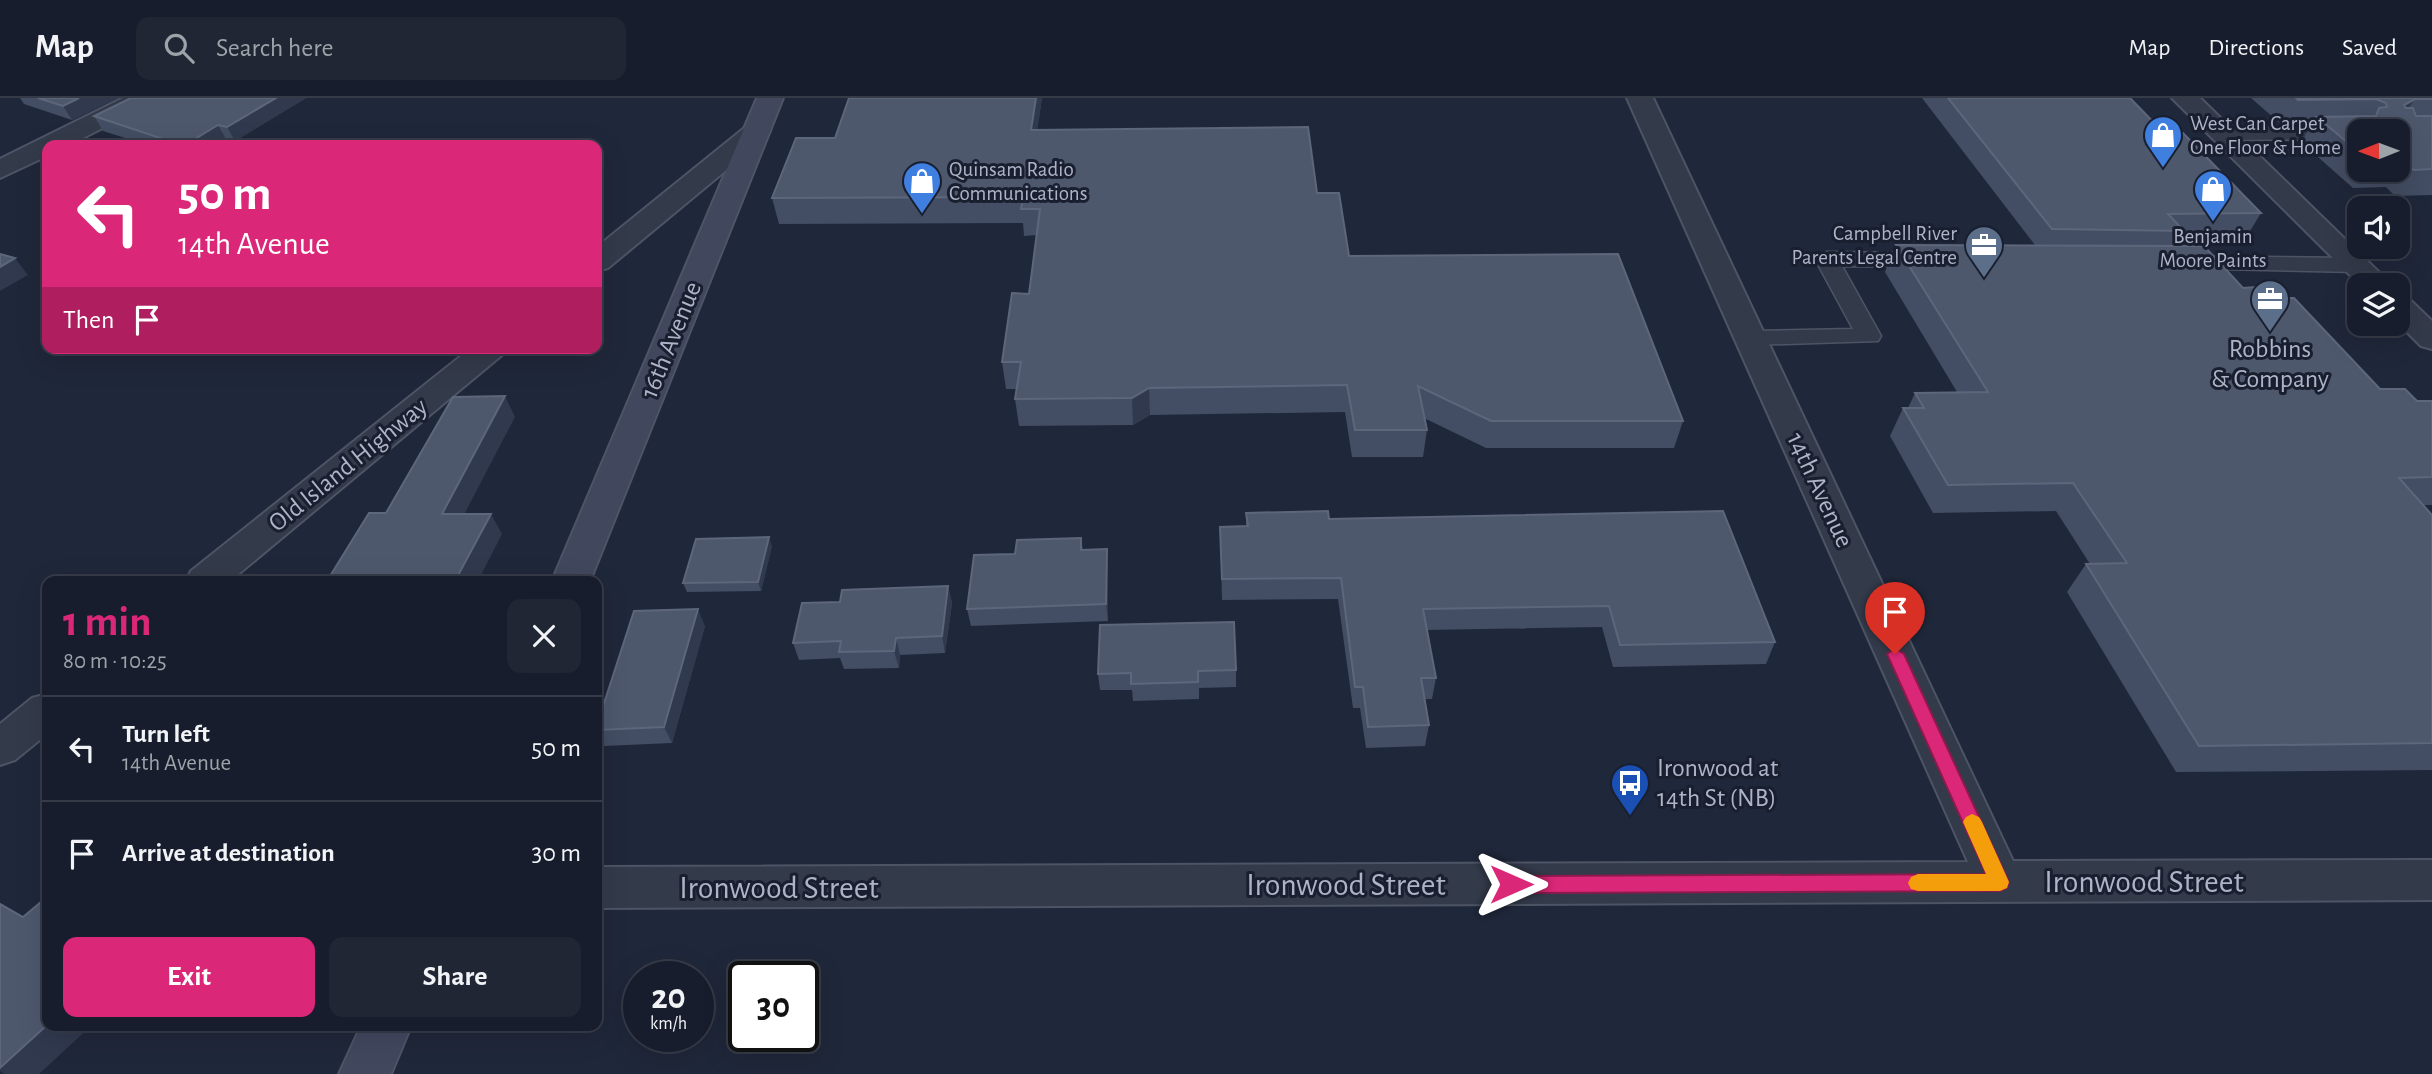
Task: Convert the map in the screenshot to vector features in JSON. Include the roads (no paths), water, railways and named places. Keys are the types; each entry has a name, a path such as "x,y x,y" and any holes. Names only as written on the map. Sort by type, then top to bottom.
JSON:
{"street":[{"path":"60,140 143,98"},
{"name":"16th Avenue","path":"573,576 770,98"},
{"name":"14th Avenue","path":"1640,98 2000,882"},
{"path":"2185,98 2364,273"},
{"path":"602,258 757,131"},
{"path":"4,165 42,149"},
{"path":"2410,318 2432,340"},
{"name":"Old Island Highway","path":"211,576 484,354"},
{"path":"0,748 42,714"},
{"name":"Ironwood Street","path":"602,888 2432,880"},
{"path":"365,1074 384,1031"}],"lane":[{"path":"2222,134 2347,133"},
{"path":"1750,338 1869,336 1827,259 1957,260"},
{"path":"2162,263 2356,265"}],"place":[{"name":"West Can Carpet One Floor & Home","path":"2163,169"},
{"name":"Quinsam Radio Communications","path":"922,215"},
{"name":"Benjamin Moore Paints","path":"2213,223"},
{"name":"Campbell River Parents Legal Centre","path":"1984,279"},
{"name":"Robbins & Company","path":"2270,333"},
{"name":"Ironwood at 14th St (NB)","path":"1630,817"}]}
